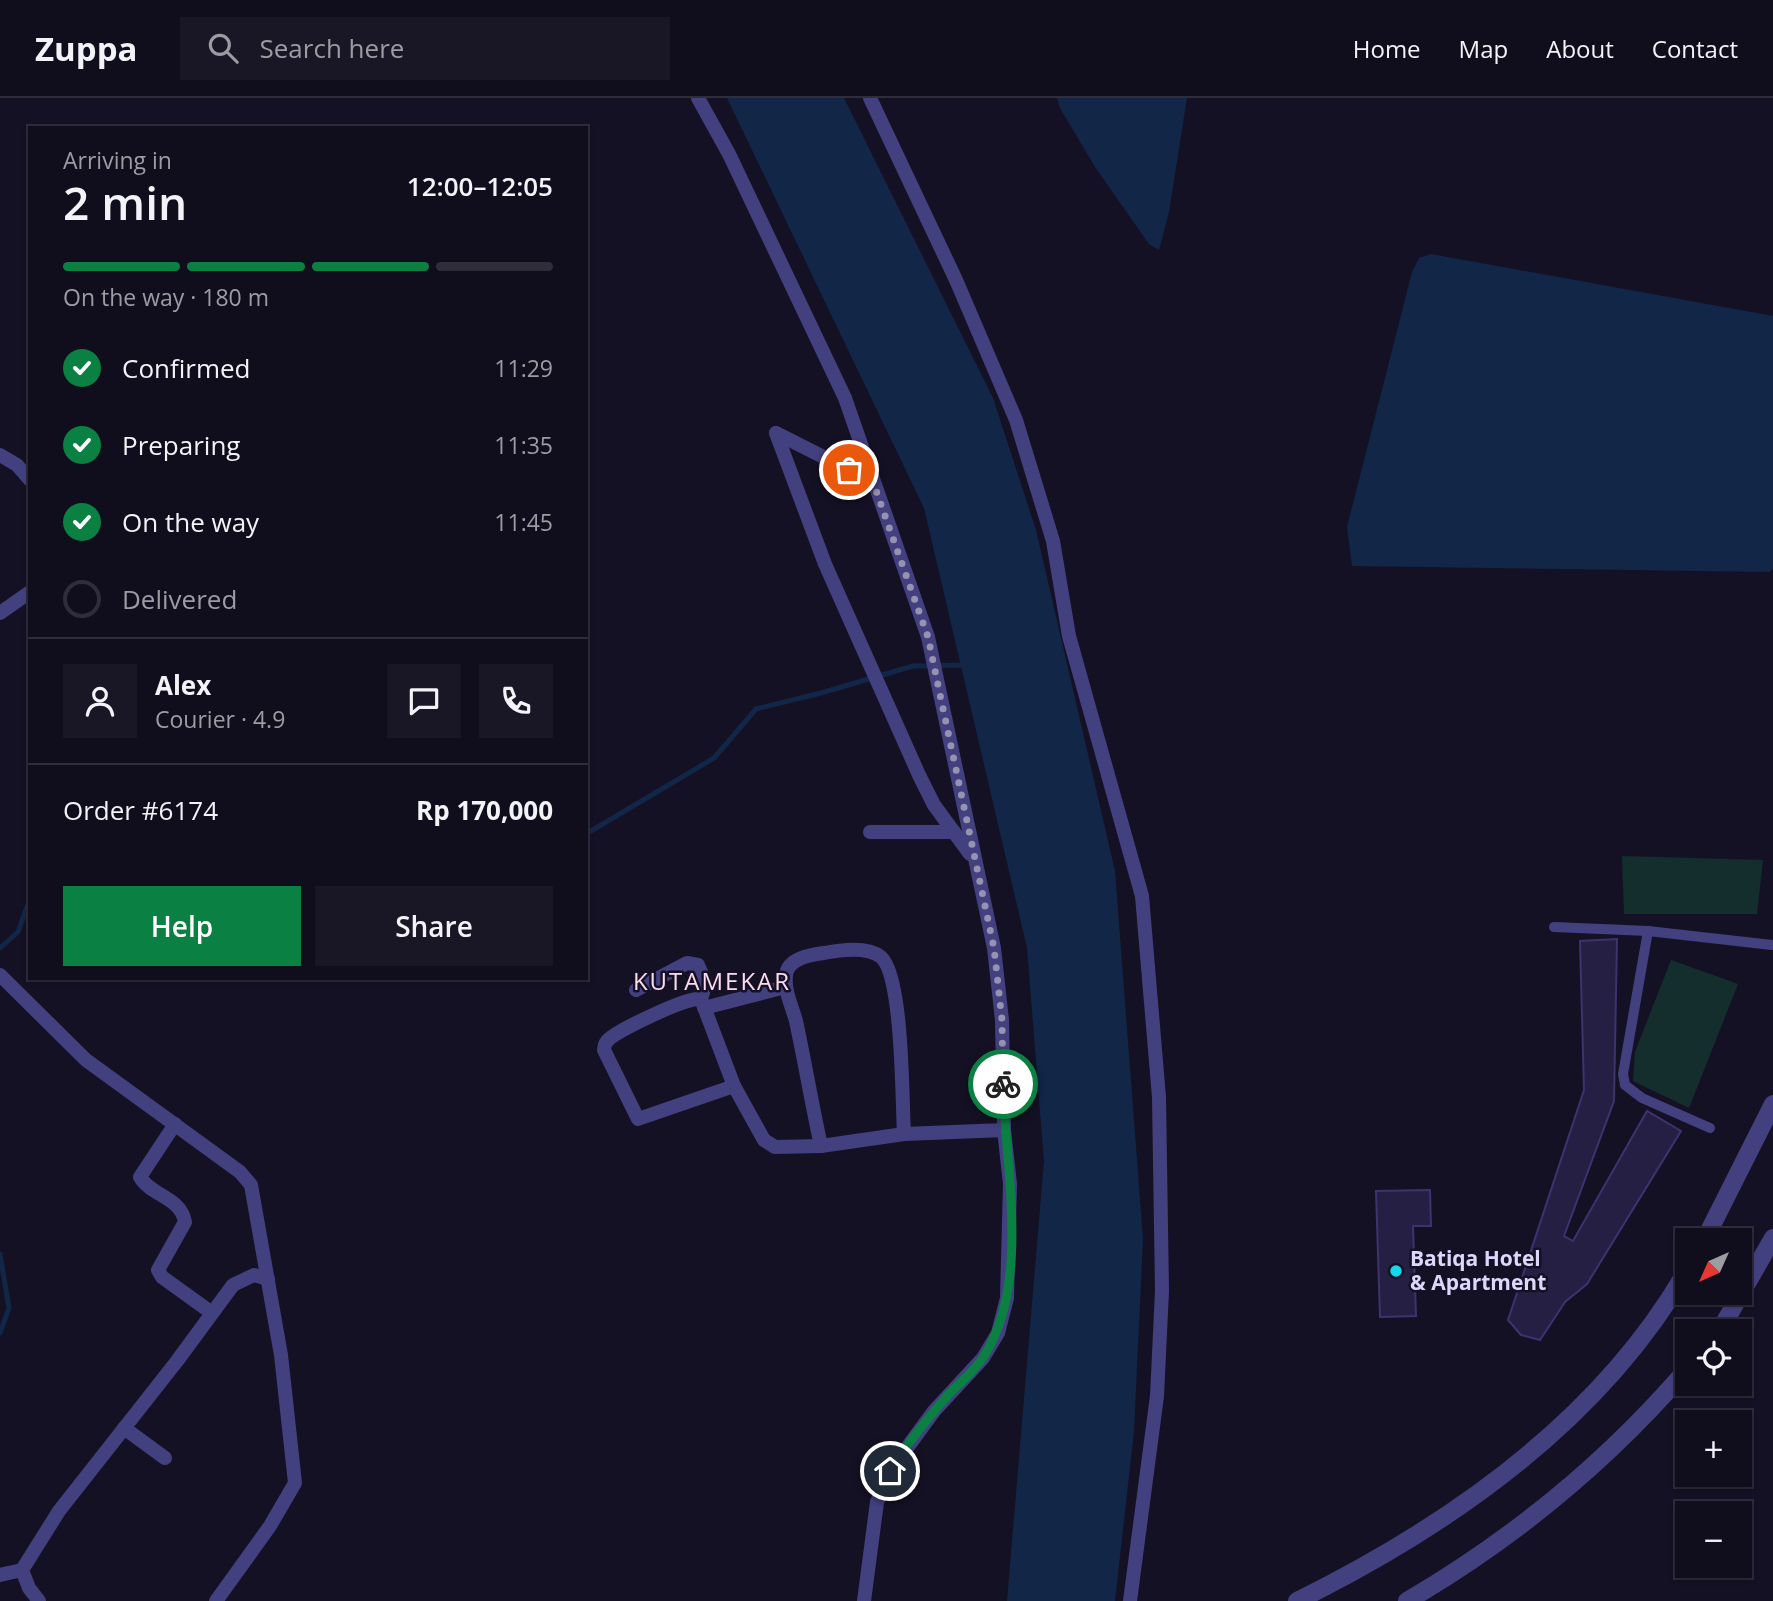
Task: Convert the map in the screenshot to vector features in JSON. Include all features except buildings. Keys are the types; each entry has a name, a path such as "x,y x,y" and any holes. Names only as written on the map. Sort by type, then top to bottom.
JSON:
{"street":[{"path":"698,98 729,155 845,398 928,637 994,948 1002,1020 1004,1130 1010,1184 1007,1298 998,1333 983,1358 934,1410 890,1471 877,1502 864,1601"},
{"path":"870,98 940,243 1016,420 1054,541 1069,636 1142,896 1159,1097 1161,1353 1130,1601"},
{"path":"873,482 776,433 825,564 934,805 975,861"},
{"path":"0,455 17,465 28,478"},
{"path":"0,613 28,593"},
{"path":"870,832 954,832"},
{"path":"1554,927 1648,931 1772,945"},
{"path":"1648,931 1623,1074 1625,1085 1642,1098 1710,1128"},
{"path":"821,1146 785,987 786,971 802,957 854,950 876,954 883,959 898,1011 904,1134"},
{"path":"636,990 693,962 698,965 706,983 703,1004 734,1086 764,1139 775,1147 821,1146 904,1134 1004,1130"},
{"path":"2,976 86,1060 240,1172 251,1185 289,1419 295,1483 270,1526 216,1601"},
{"path":"734,1086 638,1119 604,1050 609,1039 650,1016 687,1000 703,1004 785,987"},
{"path":"1711,1228 1773,1104"},
{"path":"175,1124 140,1177 179,1207 184,1216 185,1222 158,1270 162,1278 212,1314"},
{"path":"1726,1319 1773,1238"},
{"path":"0,1575 22,1570 59,1511 233,1285 254,1275 268,1279"},
{"path":"1297,1601 1388,1553 1437,1522 1545,1439 1619,1364 1675,1287"},
{"path":"1407,1601 1525,1524 1613,1448 1675,1382"},
{"path":"124,1428 165,1458"},
{"path":"22,1570 29,1588 39,1601"}],"green space":[{"path":"1622,856 1763,860 1757,914 1624,914"},
{"path":"1671,960 1738,984 1689,1108 1633,1081 1635,1052"}],"water":[{"path":"727,98 844,98 993,398 1036,530 1115,871 1143,1239 1134,1431 1115,1601 1007,1601 1044,1161 1027,948 924,508"},
{"path":"1057,98 1187,98 1169,212 1159,250 1149,244 1095,167 1060,108"},
{"path":"1431,254 1773,316 1773,569 1769,572 1352,566 1347,527 1412,272 1419,258"}],"waterway":[{"path":"588,833 714,758 756,709 913,666 966,665"},
{"path":"0,948 18,932 28,904"},
{"path":"0,1254 9,1308 0,1333"}],"way so far":[{"path":"849,470 873,482 928,637 994,948 1002,1020 1003,1084"}],"place":[{"name":"Batiqa Hotel & Apartment","path":"1396,1271"}],"district":[{"name":"KUTAMEKAR","path":"712,982"}],"route":[{"path":"890,1471 934,1410 983,1358 998,1333 1007,1298 1010,1257 1010,1184 1004,1130 1003,1084"}]}
